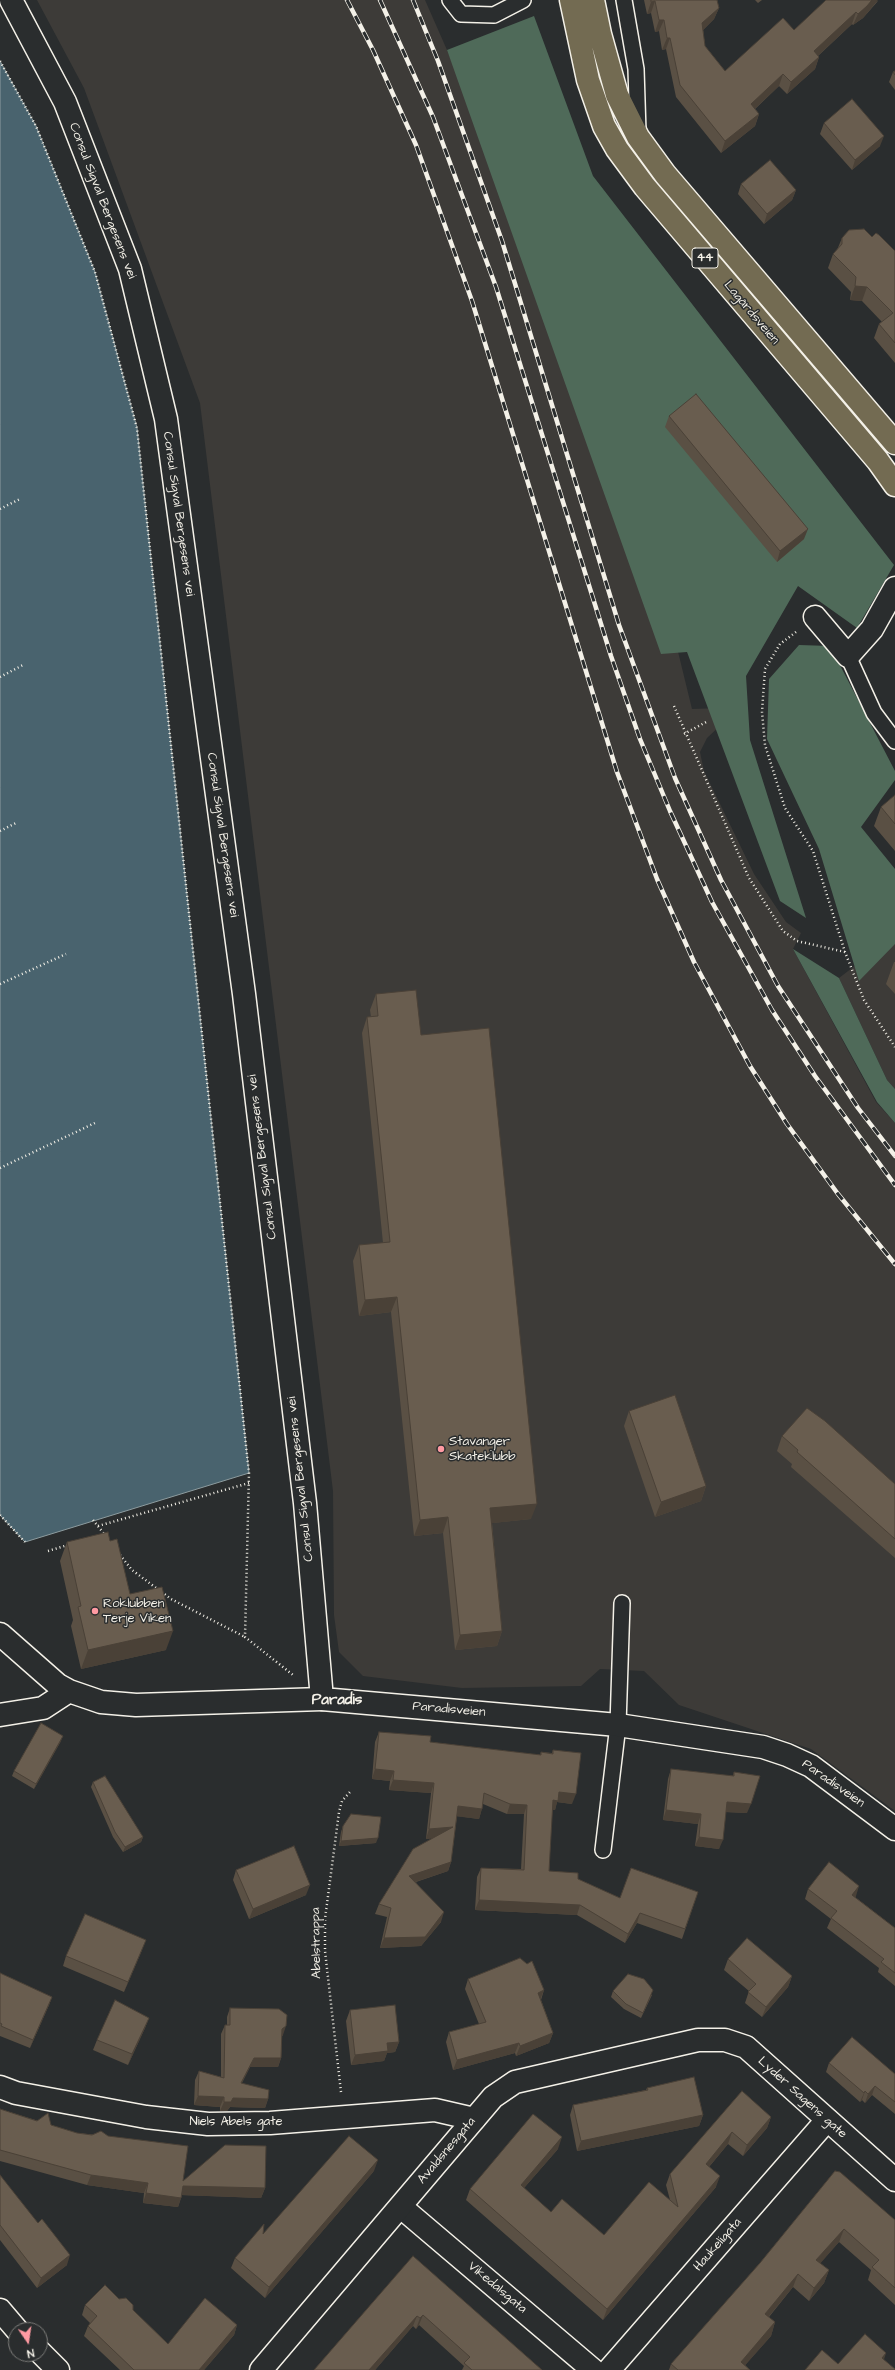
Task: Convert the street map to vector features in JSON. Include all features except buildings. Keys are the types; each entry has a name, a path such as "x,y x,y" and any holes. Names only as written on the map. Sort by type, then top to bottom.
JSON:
{"main road":[{"name":"Lagårdsveien","path":"571,0 588,80 604,126 616,149 645,188 873,455 895,485"},
{"name":"Lagårdsveien","path":"594,0 600,34 617,95 638,137 665,174 895,443"}],"street":[{"name":"Consul Sigval Bergesens vei","path":"11,0 65,102 130,269 166,420 244,994 305,1503 322,1698"},
{"path":"872,629 895,588"},
{"path":"815,617 848,656 872,629 895,611"},
{"name":"Paradisveien","path":"0,1634 44,1673 69,1691 101,1702 136,1705 322,1698 618,1725 763,1747 788,1755 811,1766 895,1829"},
{"path":"0,1715 43,1708 69,1691"},
{"name":"Avaldsnesgata","path":"261,2370 502,2088 515,2082 698,2040"},
{"name":"Lyder Sagens gate","path":"698,2040 725,2040 746,2047 895,2180"},
{"name":"Niels Abels gate","path":"0,2087 16,2093 146,2117 208,2124 270,2123 435,2110 474,2119"},
{"name":"Haukeligata","path":"609,2370 826,2120"},
{"name":"Vikedalsgata","path":"400,2207 593,2370"},
{"path":"0,2310 10,2322"},
{"path":"48,2360 58,2370"}],"lane":[{"path":"450,0 461,14 494,15 523,0"},
{"path":"624,0 636,70 638,137"},
{"path":"848,656 874,713 895,741"},
{"path":"603,1850 618,1725 622,1603"}],"path":[{"path":"0,60 36,126 96,272 136,428 249,1483 245,1637"},
{"path":"0,509 20,499"},
{"path":"815,617 780,644 765,669 762,712 765,745 785,808 813,851 845,952 864,1000 895,1047"},
{"path":"0,677 24,665"},
{"path":"674,706 684,734 748,878 783,931 797,941 845,952"},
{"path":"684,734 708,721"},
{"path":"0,831 16,823"},
{"path":"0,984 66,954"},
{"path":"0,1168 97,1122"},
{"path":"98,1526 249,1483"},
{"path":"0,1515 26,1542"},
{"path":"94,1520 110,1541"},
{"path":"98,1537 105,1535"},
{"path":"48,1551 69,1545"},
{"path":"119,1553 132,1570 171,1599 245,1637 322,1698"},
{"name":"Abelstrappa","path":"341,2097 325,1951 324,1919 339,1812 342,1800 350,1792"}],"shaded area":[{"name":"Paradis","path":"37,0 425,0 447,50 660,578 692,709 721,708 725,721 707,738 700,752 704,771 754,874 786,922 801,933 793,949 876,1102 895,1123 895,1811 811,1749 679,1705 644,1671 600,1669 581,1686 462,1688 363,1676 339,1652 334,1615 333,1491 200,403 84,88"},
{"path":"895,935 895,1089 887,1080 839,978"}],"green space":[{"path":"534,16 593,176 894,565 857,628 798,586 746,676 750,740 806,918 780,901 687,652 661,654 447,50"},
{"path":"799,645 830,646 895,771 895,780 861,827 895,869 895,944 859,981 819,849 767,739 769,679"},
{"path":"793,949 839,978 887,1080 895,1089 895,1123 877,1102"}],"water":[{"path":"0,61 36,126 95,272 137,428 249,1473 25,1542 0,1515"}],"railway":[{"path":"347,0 373,50 416,145 472,301 617,772 657,879 694,962 750,1066 787,1124 838,1194 895,1264"},
{"path":"380,0 433,117 496,287 611,656 640,739 670,811 712,902 772,1010 815,1076 895,1185"},
{"path":"413,0 438,61 502,241 619,625 675,778 721,880 778,986 858,1108 895,1156"}],"place":[{"name":"Stavanger Skateklubb","path":"441,1449"},
{"name":"Roklubben Terje Viken","path":"95,1611"}],"district":[{"name":"Paradis","path":"337,1701"}]}
